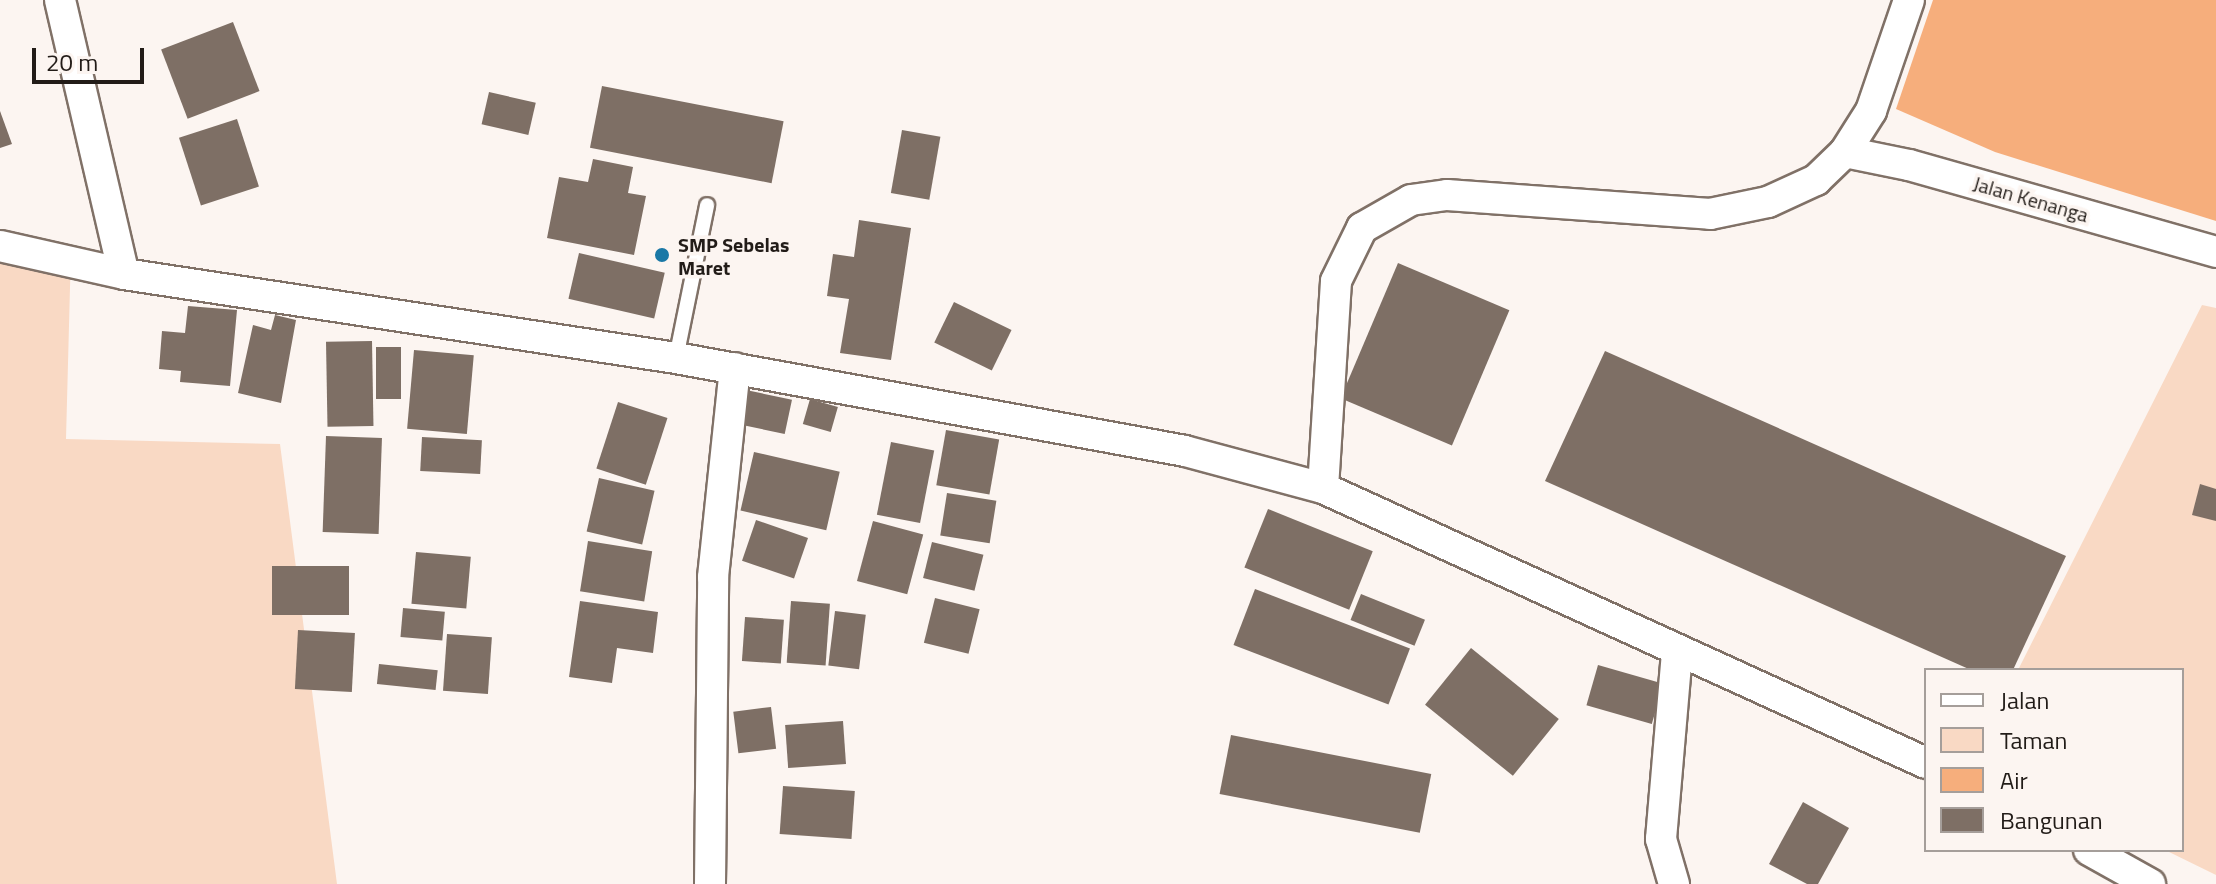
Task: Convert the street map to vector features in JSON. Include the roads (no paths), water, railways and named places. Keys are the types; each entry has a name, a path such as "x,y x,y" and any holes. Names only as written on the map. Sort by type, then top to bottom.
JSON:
{"street":[{"path":"60,0 124,274"},
{"path":"1323,488 1336,281 1362,228 1411,200 1447,195 1710,214 1768,202 1816,180 1845,152 1871,111 1909,0"},
{"name":"Jalan Kenanga","path":"1845,152 1909,165 2216,252"},
{"path":"0,246 124,274 735,368 1185,451 1323,488 1677,654 1924,762"},
{"path":"710,884 713,577 735,368"},
{"path":"1674,884 1661,839 1677,654"},
{"path":"2093,852 2150,884"}],"lane":[{"path":"676,358 707,205"}],"water":[{"path":"1933,0 2216,0 2216,221 1995,152 1896,109"}],"place":[{"name":"SMP Sebelas Maret","path":"662,255"}]}
